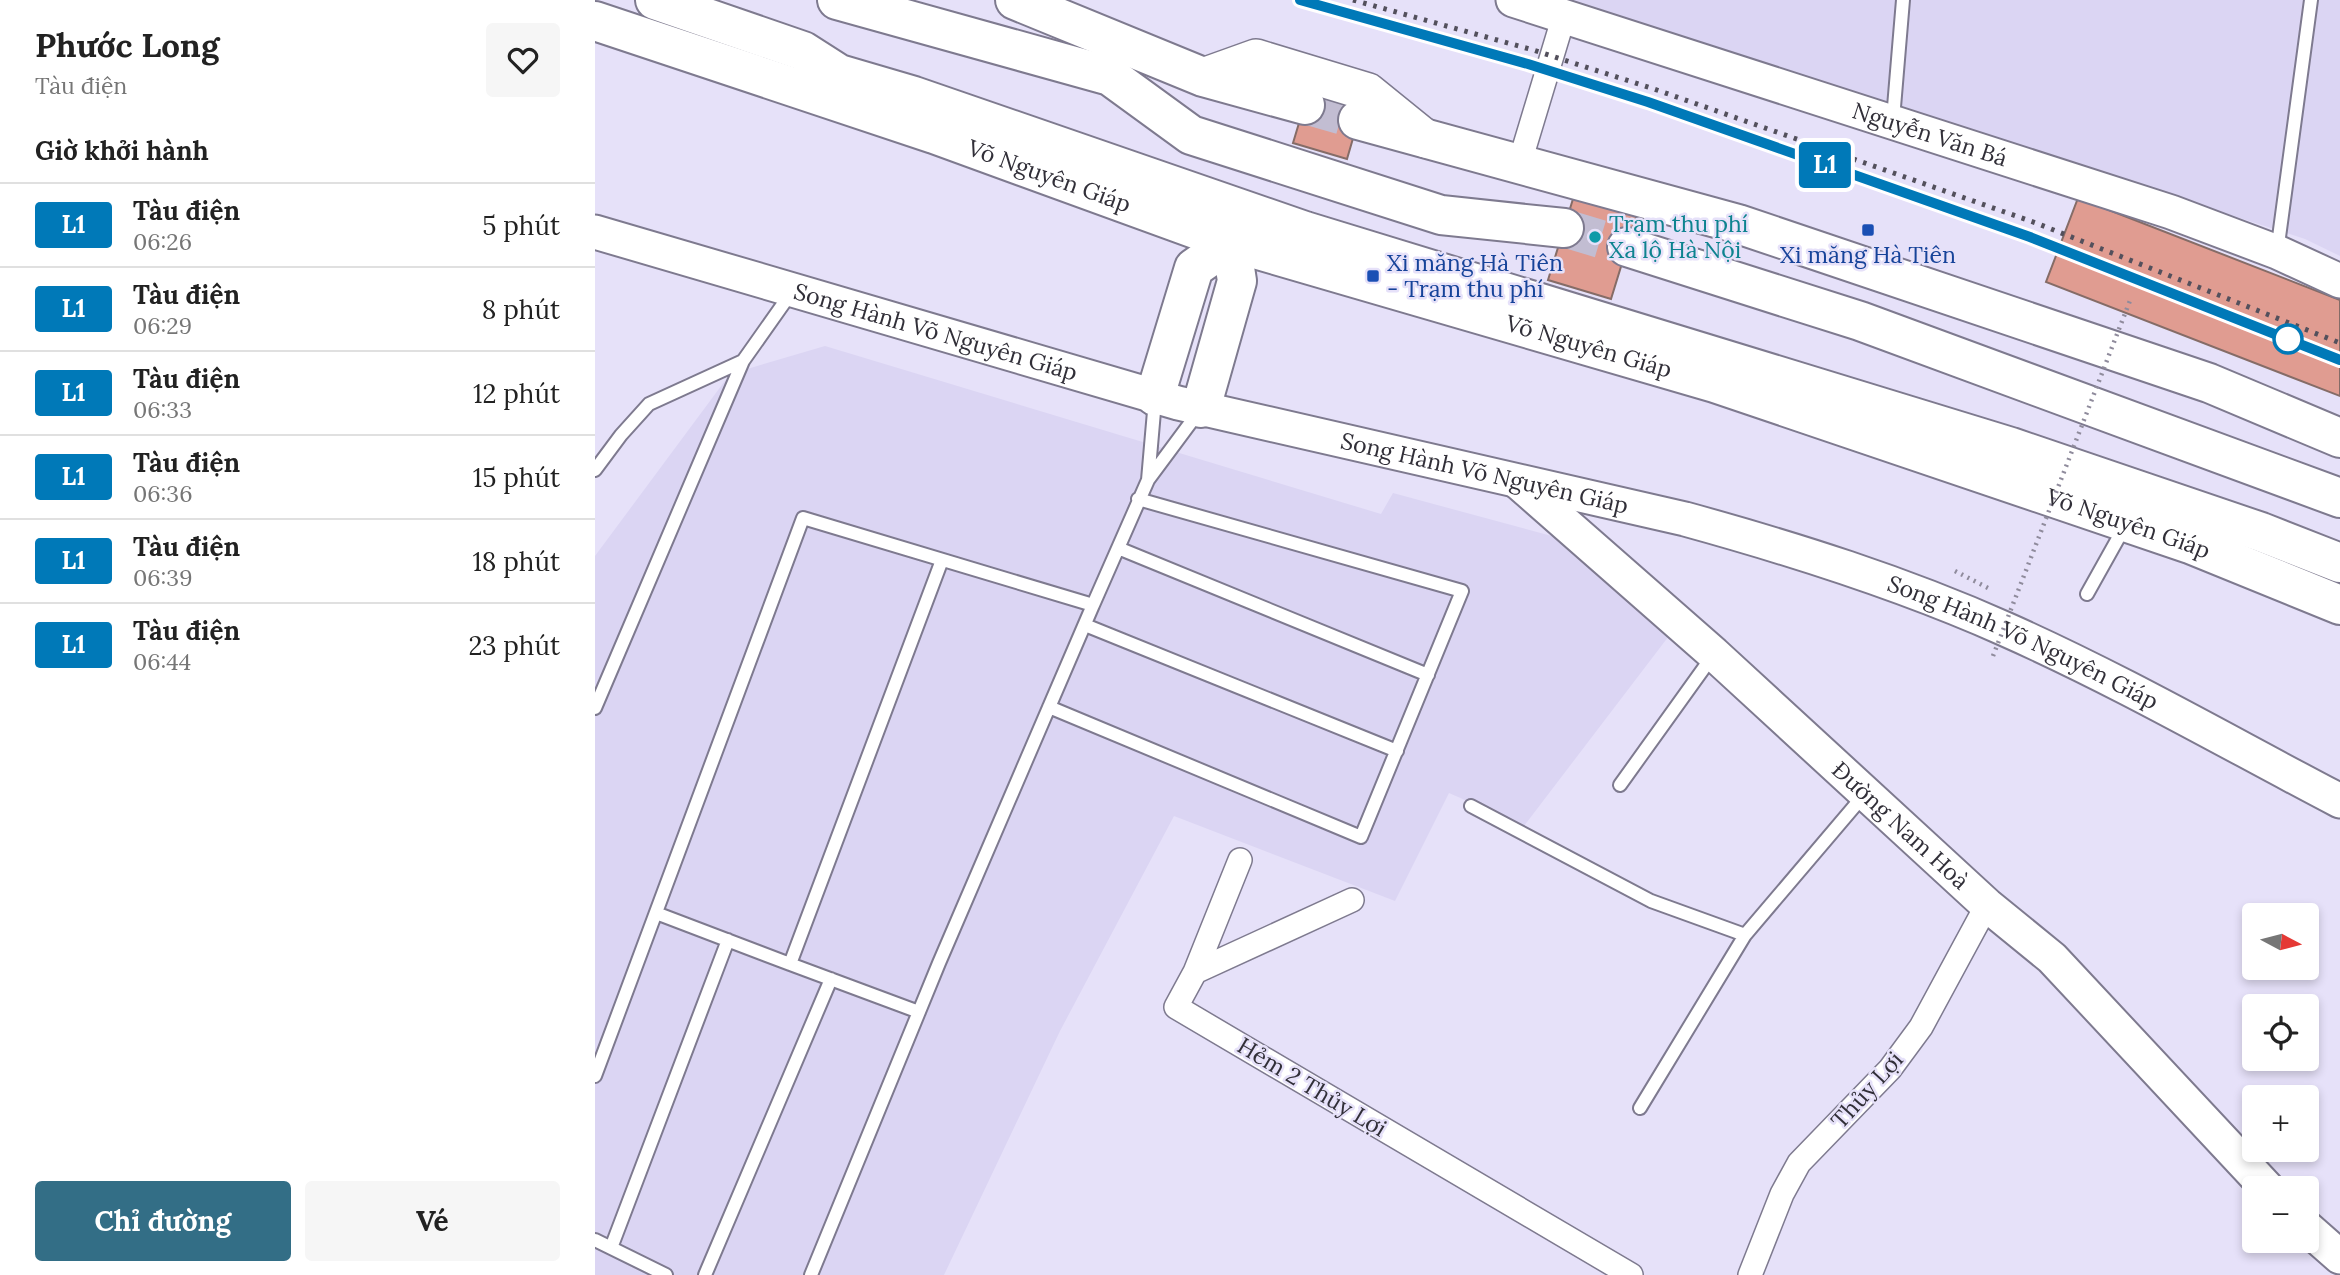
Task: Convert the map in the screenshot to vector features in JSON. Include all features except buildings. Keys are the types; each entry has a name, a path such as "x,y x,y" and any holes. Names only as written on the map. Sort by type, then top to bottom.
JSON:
{"highway":[{"name":"Võ Nguyên Giáp","path":"655,0 803,51 839,74 914,96 1299,229 2011,447 2261,532 2340,564"},
{"path":"837,0 1109,76 1203,77"},
{"path":"1004,0 1065,62"},
{"path":"1016,0 1203,77 1305,105"},
{"name":"Võ Nguyên Giáp","path":"595,21 934,134 1231,242 1715,383 2190,544 2340,605"},
{"path":"792,86 839,74"},
{"path":"1109,76 1191,135 1441,215 1564,228"},
{"path":"914,96 934,134"},
{"path":"1358,120 1738,225 2209,383 2340,438"},
{"path":"1184,190 1231,242 1237,281 1201,408"},
{"path":"1738,225 1860,321"},
{"path":"1155,396 1194,268 1231,242 1299,229"},
{"path":"1627,247 1860,321 2340,498"}],"main road":[{"name":"Nguyễn Văn Bá","path":"1513,0 2171,212 2277,252 2340,281"},
{"path":"1203,77 1256,58 1368,92 1427,140"},
{"name":"Song Hành Võ Nguyên Giáp","path":"595,232 1155,396 1685,519 1847,567 2005,629 2083,666 2340,801"},
{"name":"Đường Nam Hoà","path":"1516,481 1714,654 1987,905 2052,958 2256,1176"},
{"path":"2319,1239 2340,1257"}],"street":[{"path":"1519,165 1564,16"},
{"path":"1195,972 1240,860"},
{"path":"1195,972 1352,900"},
{"name":"Thủy Lợi","path":"1750,1275 1782,1194 1800,1163 1890,1069 1921,1027 1987,905"},
{"name":"Hẻm 2 Thủy Lợi","path":"1195,972 1175,1007 1631,1275"}],"lane":[{"path":"1893,123 1903,0"},
{"path":"2277,252 2311,0"},
{"path":"595,708 743,361 793,290"},
{"path":"595,470 649,404 743,361"},
{"path":"1148,480 1155,396"},
{"path":"811,1275 919,1012 1138,499 1148,480 1201,408"},
{"path":"1049,707 1361,837 1462,591 1138,499"},
{"path":"595,1076 803,518 1093,605"},
{"path":"2087,594 2127,522"},
{"path":"1118,548 1428,675"},
{"path":"790,964 942,560"},
{"path":"1085,625 1397,751"},
{"path":"1620,785 1714,654"},
{"path":"1640,1108 1745,935 1867,792"},
{"path":"1471,806 1651,901 1745,935"},
{"path":"656,913 919,1012"},
{"path":"611,1248 728,940"},
{"path":"705,1275 831,979"},
{"path":"595,1240 666,1275"}],"path":[{"path":"1993,656 2131,298"},
{"path":"1955,571 2014,600"}],"shaded area":[{"path":"1564,0 2340,0 2340,256 2305,239"},
{"path":"825,346 1381,514 1393,493 1570,541 1675,628 1524,826 1449,793 1395,901 1174,816 1060,1031 944,1275 595,1275 595,556 730,374"}],"tunnel":[{"path":"1305,105 1358,120"},
{"path":"1564,228 1627,247"}],"railway":[{"path":"1300,0 1528,63 1648,102 2030,237 2340,360"},
{"path":"1353,0 1533,50 1654,89 2036,223 2340,343"}],"metro line":[{"name":"L1","path":"1300,0 1528,64 1648,102 2030,237 2340,360"}],"place":[{"name":"Xi măng Hà Tiên","path":"1868,230"},
{"name":"Trạm thu phí Xa lộ Hà Nội","path":"1595,237"},
{"name":"Xi măng Hà Tiên - Trạm thu phí","path":"1373,276"}]}
